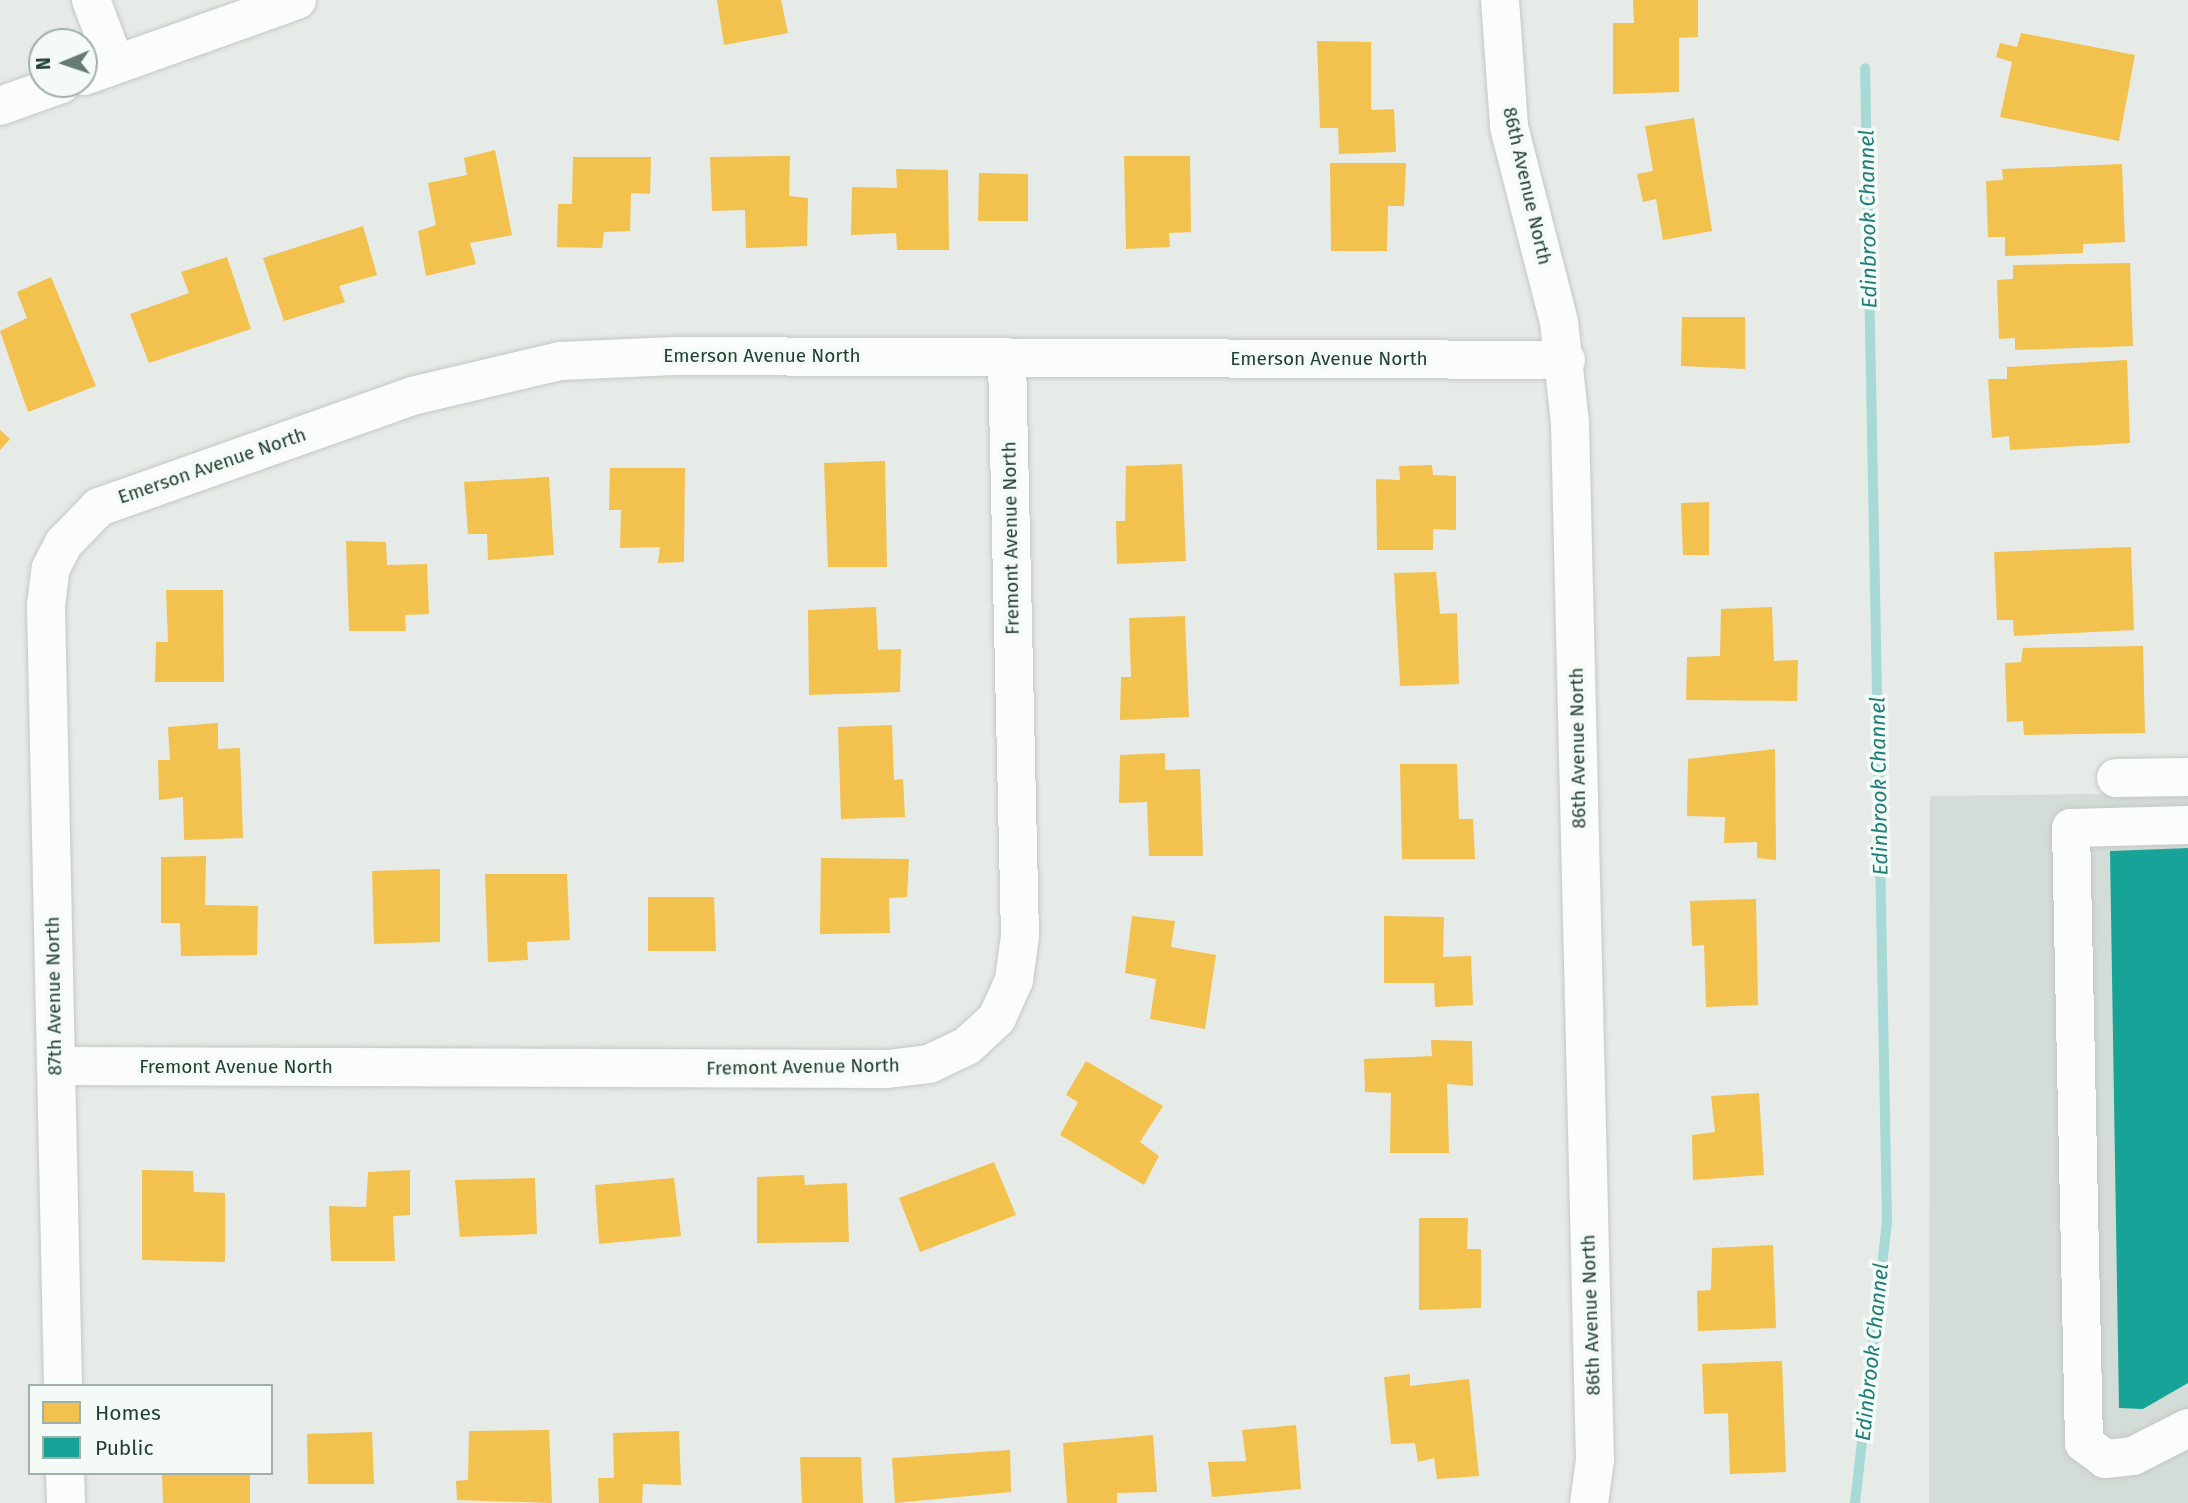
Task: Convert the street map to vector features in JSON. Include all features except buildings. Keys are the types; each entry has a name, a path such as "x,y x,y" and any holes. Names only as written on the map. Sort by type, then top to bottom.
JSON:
{"street":[{"path":"91,0 100,70 282,3"},
{"name":"86th Avenue North","path":"1500,0 1510,127 1566,360 1595,1460 1589,1503"},
{"path":"0,106 28,96"},
{"name":"Emerson Avenue North","path":"46,606 51,568 64,543 99,507 491,373 616,356 1566,360"},
{"name":"Fremont Avenue North","path":"56,1066 887,1069 929,1064 967,1046 997,1018 1014,980 1020,936 1007,357"},
{"name":"87th Avenue North","path":"46,606 63,1384"},
{"path":"2116,778 2188,777"},
{"path":"2188,825 2071,828 2084,1443 2105,1459 2133,1456 2188,1428"},
{"path":"65,1475 66,1503"}],"shaded area":[{"path":"2188,793 2188,1503 1929,1503 1930,796"}],"waterway":[{"name":"Edinbrook Channel","path":"1855,1503 1887,1220 1865,68"}]}
